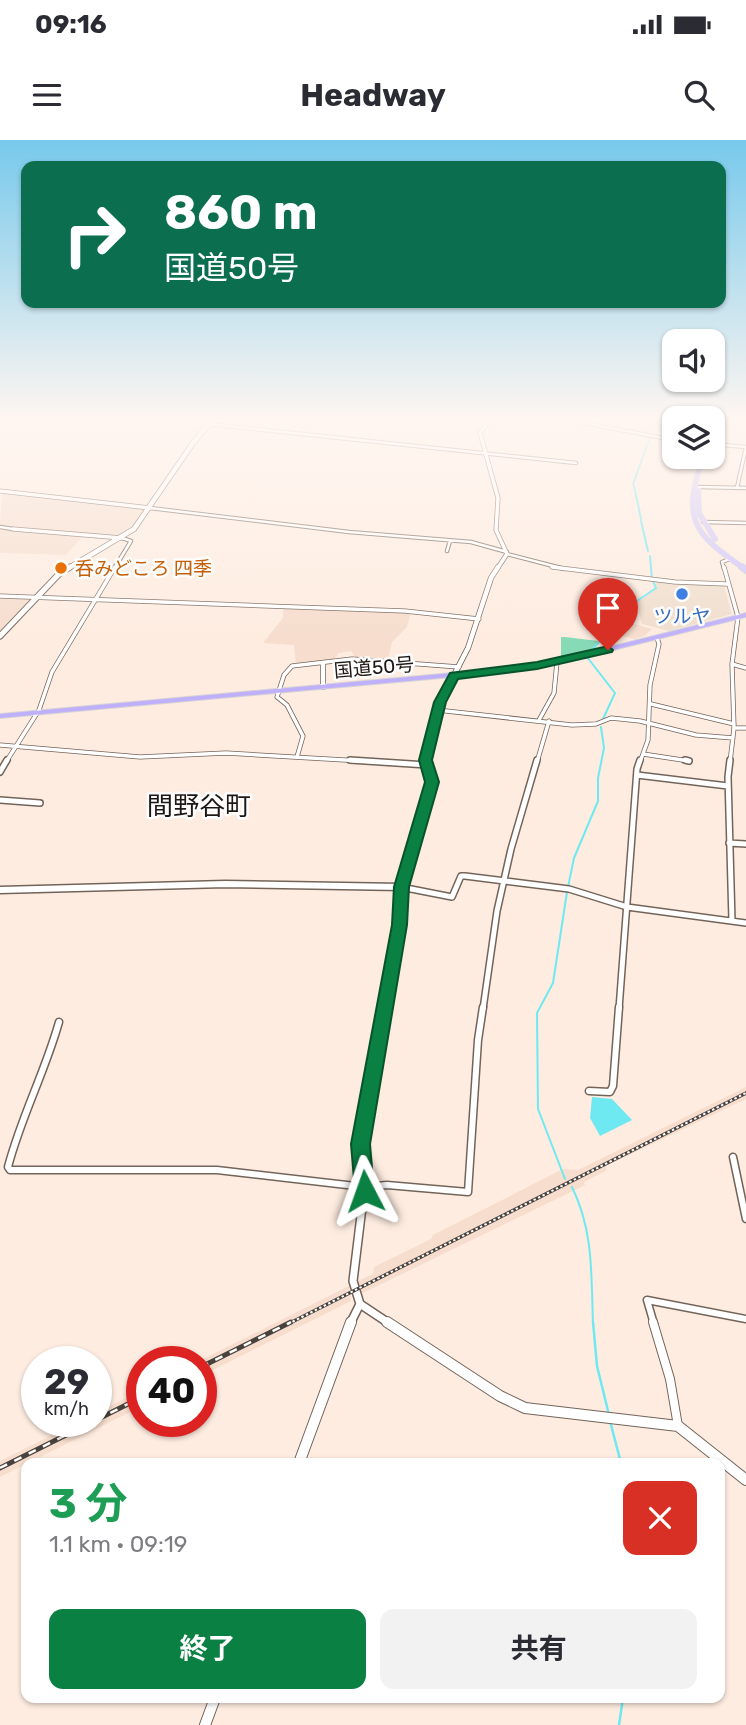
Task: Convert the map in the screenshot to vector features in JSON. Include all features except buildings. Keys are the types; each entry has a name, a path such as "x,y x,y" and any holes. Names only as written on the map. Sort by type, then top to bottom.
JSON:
{"highway":[{"name":"国道50号","path":"0,716 454,676 557,662 742,616"}],"main road":[{"path":"1,634 63,571 134,529 162,491"},
{"path":"694,491 692,509 705,535 730,559 746,568"},
{"path":"699,491 698,505 703,522 726,550 746,568"}],"street":[{"path":"0,491 349,533 474,543 566,569 675,582 727,584"},
{"path":"496,491 496,530 507,553"},
{"path":"703,522 746,523"},
{"path":"0,527 131,541 52,672 37,712 0,772"},
{"path":"447,551 450,541"},
{"path":"507,553 491,578 479,619 437,710 426,757 432,775 430,793 401,887 400,925 361,1144 364,1187 353,1283 360,1304 500,1396 526,1408 678,1426 718,1458"},
{"path":"730,559 722,562 727,584 742,616 732,664 734,726 728,786 732,921"},
{"path":"0,596 405,611 479,619"},
{"path":"589,1091 612,1090 637,775 647,748 652,704 650,685 659,644 657,638"},
{"path":"297,757 303,736 287,705 278,698 285,673 292,666 357,659 459,667"},
{"path":"539,720 553,701 557,690 557,662"},
{"path":"323,663 323,687"},
{"path":"732,664 746,668"},
{"path":"652,704 746,728"},
{"path":"437,710 549,722 594,724 611,718 649,723 696,735 733,738"},
{"path":"59,1022 47,1064 18,1128 8,1167 10,1170 217,1170 364,1187 387,1185 468,1192 478,1040 503,880 549,722"},
{"path":"0,745 144,757 226,753 427,765"},
{"path":"643,754 689,761"},
{"path":"637,775 728,786"},
{"path":"0,800 40,803"},
{"path":"729,843 746,844"},
{"path":"0,890 225,884 401,887 452,897 463,876 569,889 627,906 746,923"},
{"path":"733,1157 742,1180 746,1219"},
{"path":"678,1426 670,1379 647,1300 746,1319"},
{"path":"301,1458 352,1318 360,1304"},
{"path":"725,1463 746,1480"},
{"path":"205,1725 213,1703"}],"shaded area":[{"path":"2,492 148,509 122,536 0,526"},
{"path":"0,528 84,535 66,555 0,553"},
{"path":"655,581 724,586 732,614 669,631 642,624 637,603 657,588"},
{"path":"0,597 32,599 0,632"},
{"path":"283,609 411,612 407,627 392,642 388,660 356,658 351,651 339,653 333,660 296,665 294,645 263,643 283,618"},
{"path":"621,620 652,629 635,639 609,633"},
{"path":"746,1087 746,1099 606,1166 607,1170 584,1182 585,1185 361,1294 358,1281 373,1274 374,1267 431,1239 433,1235 563,1169 578,1170"},
{"path":"349,1286 351,1301 217,1368 217,1352"},
{"path":"126,1398 126,1414 112,1421 112,1405"},
{"path":"48,1437 80,1437 38,1458 21,1458 21,1466 0,1477 0,1461"}],"green space":[{"path":"561,637 598,641 591,650 561,658"}],"water":[{"path":"592,1097 612,1099 632,1120 600,1136 590,1118"}],"waterway":[{"path":"635,491 641,519"},
{"path":"641,521 648,551"},
{"path":"650,556 652,579"},
{"path":"620,618 637,601 656,588 653,581"},
{"path":"587,652 592,650 617,621"},
{"path":"587,657 615,693 603,719"},
{"path":"568,887 574,858 598,801 598,778 604,748 601,727"},
{"path":"565,1179 538,1109 537,1013 553,983 567,892"},
{"path":"572,1187 588,1237 593,1324"},
{"path":"593,1322 597,1366 609,1415"},
{"path":"610,1421 620,1458"},
{"path":"619,1725 622,1703"}],"railway":[{"path":"288,1324 746,1093"},
{"path":"217,1359 291,1322"},
{"path":"112,1412 126,1405"},
{"path":"0,1468 62,1437"}],"place":[{"name":"呑みどころ 四季","path":"61,568"},
{"name":"ツルヤ","path":"682,594"}],"district":[{"name":"間野谷町","path":"199,806"}],"route":[{"path":"365,1191 361,1144 366,1111 400,925 401,887 432,782 426,760 440,702 454,676 537,666 608,650"}]}
